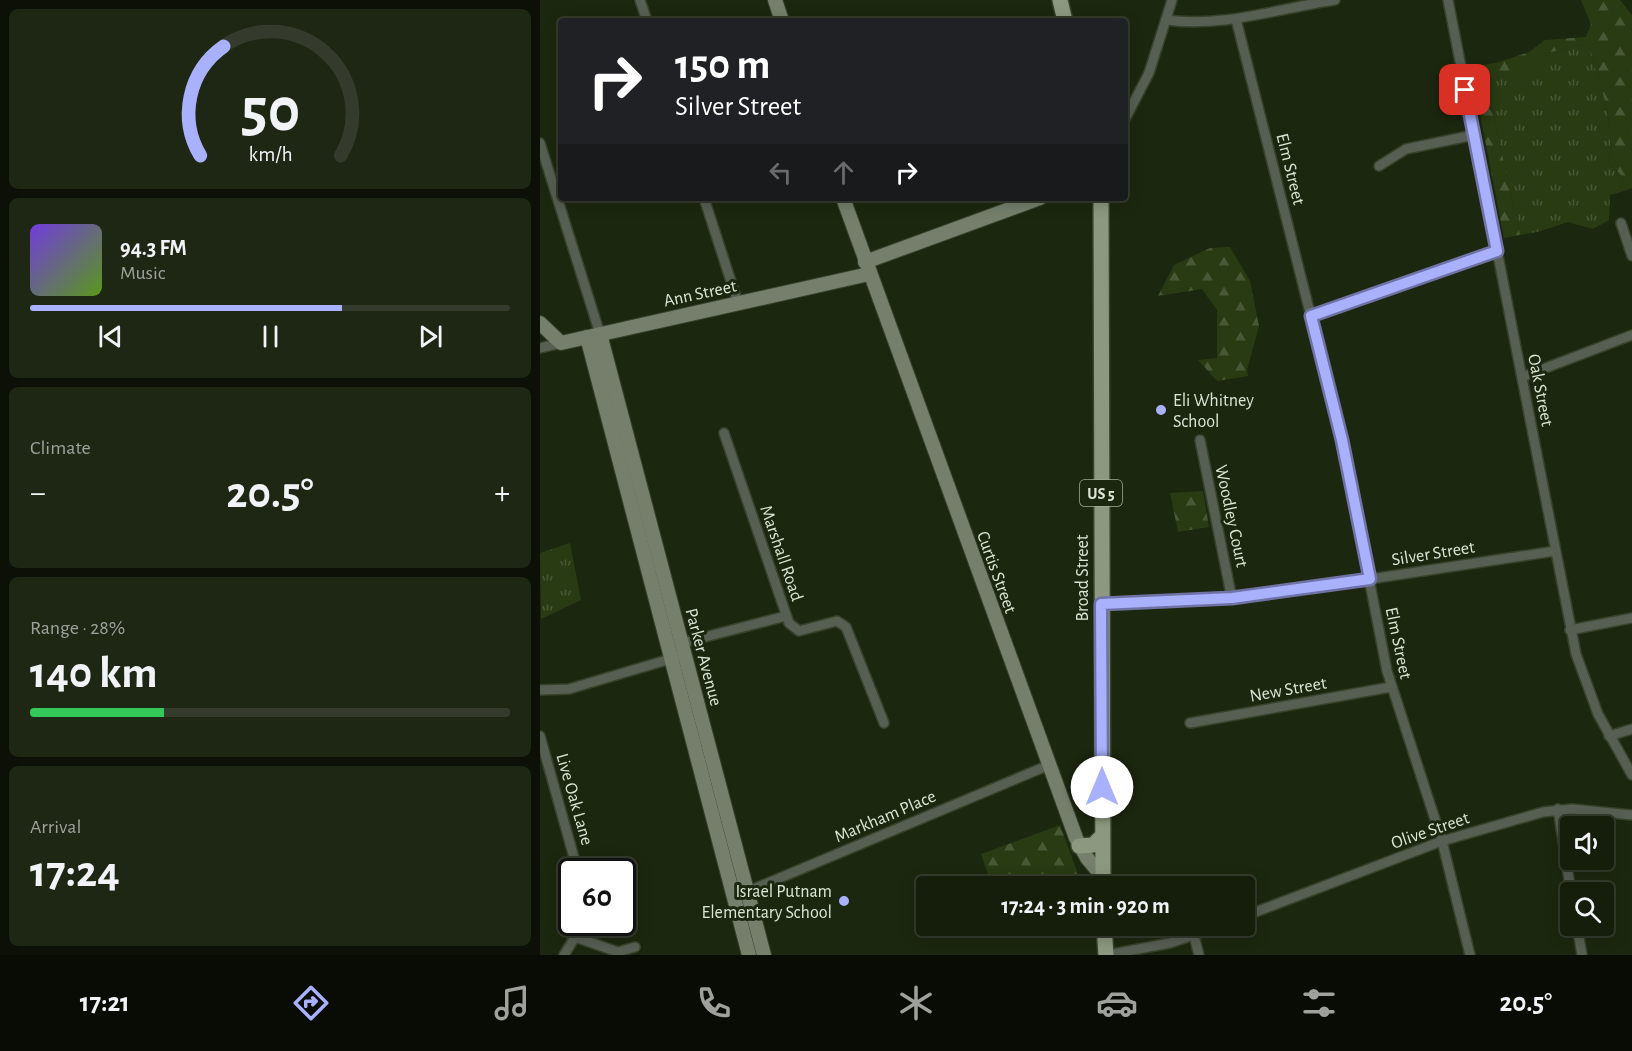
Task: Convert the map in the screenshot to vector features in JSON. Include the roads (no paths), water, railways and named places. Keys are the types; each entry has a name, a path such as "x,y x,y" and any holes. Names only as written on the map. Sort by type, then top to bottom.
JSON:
{"main road":[{"path":"1060,0 1064,18"},
{"name":"Broad Street","path":"1101,201 1103,876"},
{"path":"1079,846 1093,845 1102,836"},
{"path":"1105,936 1106,955"}],"street":[{"path":"640,0 646,18"},
{"path":"775,0 781,18"},
{"path":"1128,114 1149,74 1172,0"},
{"path":"1167,20 1236,19 1335,0"},
{"name":"Oak Street","path":"1448,0 1570,630 1589,695 1632,775"},
{"name":"Elm Street","path":"1236,19 1342,440 1391,687 1442,841 1470,955"},
{"path":"1378,166 1406,149 1474,135"},
{"path":"540,143 594,336"},
{"path":"705,201 738,303"},
{"name":"Curtis Street","path":"844,201 1079,846 1099,876"},
{"name":"Ann Street","path":"540,348 738,303 867,268 1028,201"},
{"path":"1621,223 1632,256"},
{"path":"1311,316 1497,251"},
{"path":"540,323 561,343"},
{"path":"1522,377 1632,335"},
{"name":"Parker Avenue","path":"594,336 650,552 671,659 709,776 741,894 764,955"},
{"name":"Marshall Road","path":"540,690 569,688 671,659 683,649 786,616 724,433"},
{"name":"Woodley Court","path":"1200,440 1232,598"},
{"name":"Silver Street","path":"1101,604 1232,598 1555,551"},
{"name":"Parker Avenue","path":"650,552 683,649 709,776"},
{"path":"786,616 789,623 799,631 837,621 846,627 884,723"},
{"path":"1570,630 1632,618"},
{"name":"New Street","path":"1190,723 1391,687"},
{"path":"1609,736 1632,729"},
{"name":"Live Oak Lane","path":"540,736 574,858"},
{"name":"Markham Place","path":"741,894 1049,765"},
{"path":"1558,809 1569,882"},
{"name":"Olive Street","path":"1255,912 1442,841 1558,809 1632,815"},
{"name":"Parker Avenue","path":"741,894 750,955"},
{"path":"1106,955 1194,936 1199,955"},
{"path":"1579,936 1582,955"},
{"path":"564,955 575,937 618,952 635,947"}],"place":[{"name":"Eli Whitney School","path":"1161,410"},
{"name":"Israel Putnam Elementary School","path":"844,901"}]}
